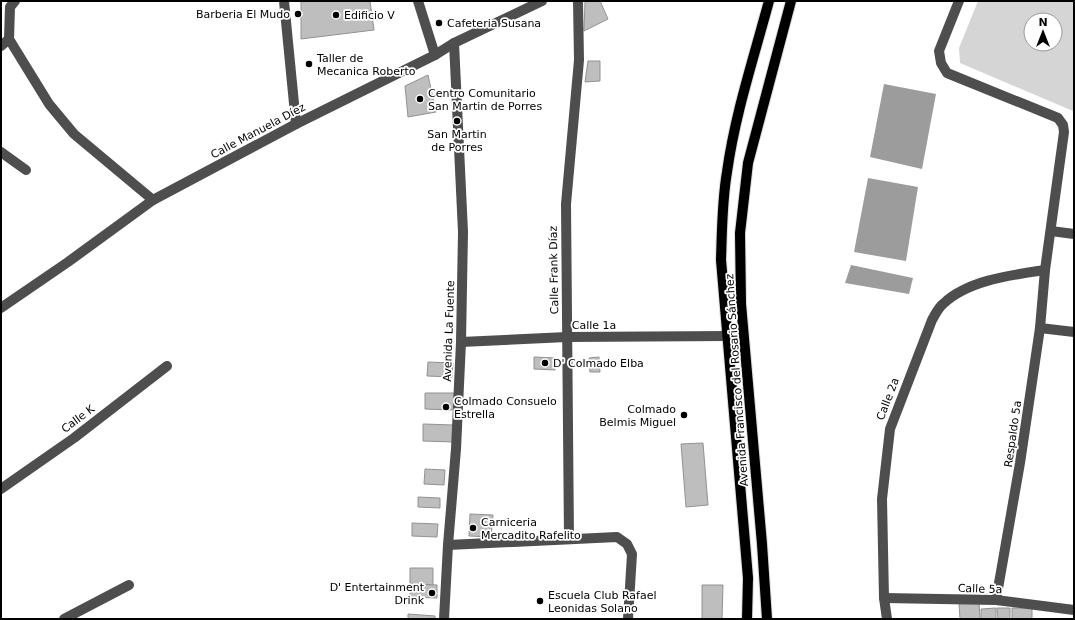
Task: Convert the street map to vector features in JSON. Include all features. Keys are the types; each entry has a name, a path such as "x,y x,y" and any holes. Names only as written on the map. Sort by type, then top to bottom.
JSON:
{"main road":[{"name":"Avenida Francisco del Rosario Sánchez","path":"747,619 748,578 721,260 726,173 734,131 769,1"},
{"name":"Avenida Francisco del Rosario Sánchez","path":"766,619 762,544 741,304 740,233 748,163 791,1"}],"street":[{"path":"284,1 296,124"},
{"path":"418,1 436,55"},
{"name":"Calle Manuela Díez","path":"1,308 68,262 153,200 296,124 436,55 454,43 542,1"},
{"name":"Calle Frank Díaz","path":"569,539 566,204 579,60 578,1"},
{"name":"Respaldo 5a","path":"959,1 939,51 941,63 947,73 1058,118 1063,124 1064,132 1045,270 1040,328 1010,529 996,600"},
{"path":"10,3 5,42 49,104 74,134 153,200"},
{"name":"Avenida La Fuente","path":"444,619 448,545 456,449 461,342 463,232 454,43"},
{"path":"1,152 26,170"},
{"path":"1051,231 1074,234"},
{"name":"Calle 2a","path":"887,619 884,598 882,499 890,429 932,320 943,304 969,287 1005,276 1045,270"},
{"path":"1040,328 1074,332"},
{"name":"Calle 1a","path":"461,342 567,337 728,336"},
{"name":"Calle K","path":"1,489 74,438 167,366"},
{"path":"448,545 617,537 627,544 632,554 628,619"},
{"path":"64,619 129,585"},
{"name":"Calle 5a","path":"884,598 996,600 1074,610"}],"shaded area":[{"path":"978,1 1074,1 1073,111 960,63 959,48"},
{"path":"884,84 936,94 922,169 870,157"},
{"path":"868,178 918,187 906,261 854,252"},
{"path":"851,265 913,278 909,294 845,283"}],"building":[{"name":"Edificio V","path":"301,1 370,1 374,30 301,39"},
{"path":"585,1 600,1 608,19 584,31"},
{"path":"588,61 600,61 600,81 585,82"},
{"name":"Centro Comunitario San Martin de Porres","path":"428,75 436,112 408,117 405,86"},
{"name":"D' Colmado Elba","path":"534,357 555,358 555,370 534,369"},
{"path":"599,357 600,372 590,372 589,358"},
{"path":"428,362 453,363 452,377 427,376"},
{"path":"425,393 454,393 454,410 425,409"},
{"path":"423,424 454,425 453,442 423,441"},
{"path":"703,443 708,505 686,507 681,444"},
{"path":"425,469 445,470 444,485 424,484"},
{"path":"418,497 440,498 440,508 418,507"},
{"path":"470,514 493,515 491,537 469,536"},
{"path":"412,523 438,524 437,537 412,536"},
{"path":"410,568 433,568 433,585 410,584"},
{"path":"410,584 437,585 437,598 410,597"},
{"path":"702,585 723,585 722,619 702,619"},
{"path":"979,602 980,619 960,619 959,603"},
{"path":"996,608 996,619 981,619 981,609"},
{"path":"997,608 1010,608 1010,619 998,619"},
{"path":"1012,608 1032,608 1032,619 1012,619"},
{"path":"408,614 435,616 435,619 408,619"}],"place":[{"name":"Barberia El Mudo","path":"298,14"},
{"name":"Edificio V","path":"336,15"},
{"name":"Cafeteria Susana","path":"439,23"},
{"name":"Taller de Mecanica Roberto","path":"309,64"},
{"name":"Centro Comunitario San Martin de Porres","path":"420,99"},
{"name":"San Martin de Porres","path":"457,121"},
{"name":"D' Colmado Elba","path":"545,363"},
{"name":"Colmado Consuelo Estrella","path":"446,407"},
{"name":"Colmado Belmis Miguel","path":"684,415"},
{"name":"Carniceria Mercadito Rafelito","path":"473,528"},
{"name":"D' Entertainment Drink","path":"432,593"},
{"name":"Escuela Club Rafael Leonidas Solano","path":"540,601"}]}
